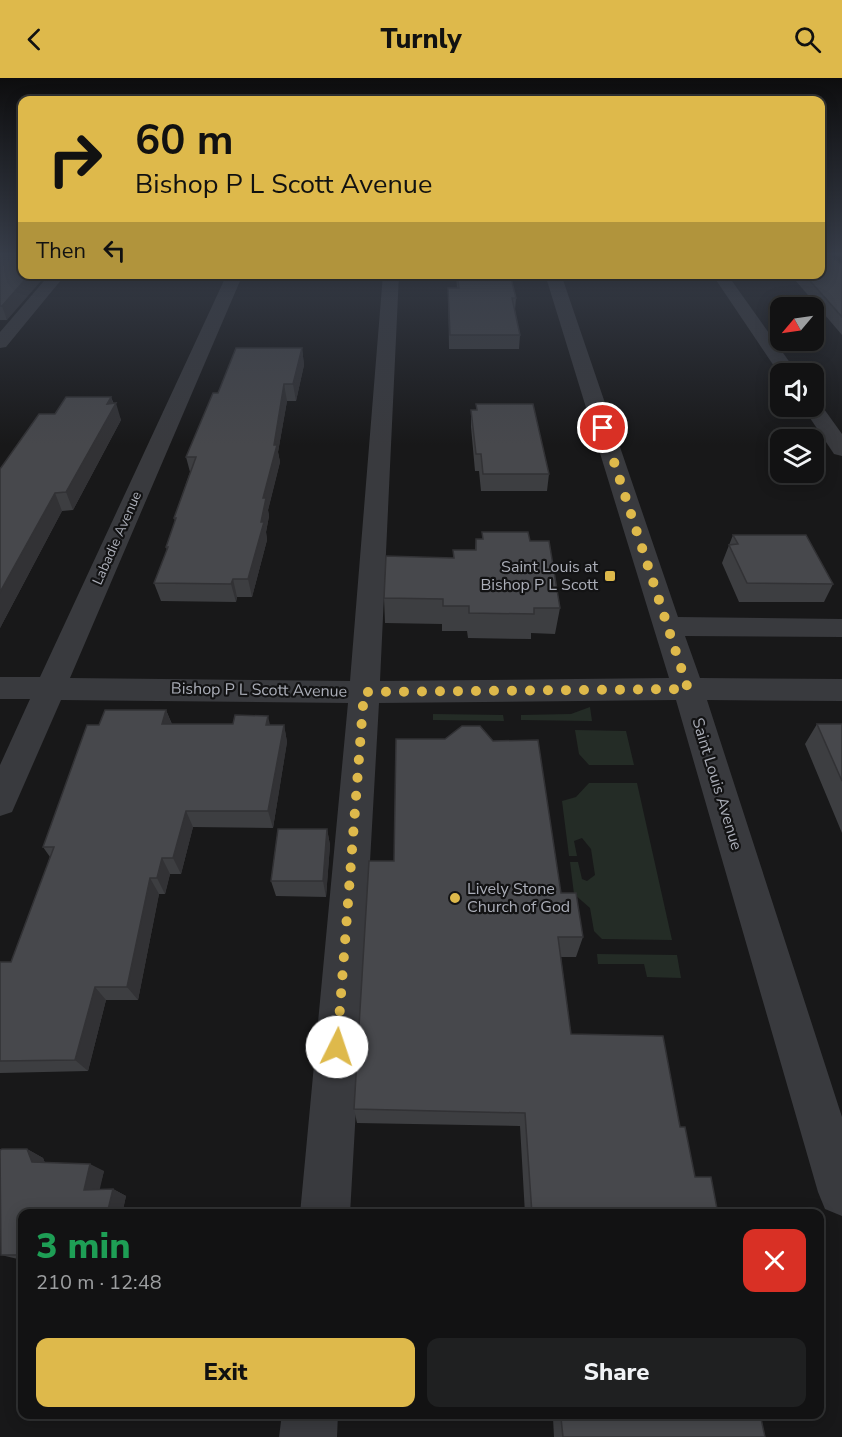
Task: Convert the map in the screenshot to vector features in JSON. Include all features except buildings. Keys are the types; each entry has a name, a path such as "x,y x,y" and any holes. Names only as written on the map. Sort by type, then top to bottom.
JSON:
{"street":[{"path":"0,343 21,318"},
{"name":"Labadie Avenue","path":"0,802 215,318"},
{"path":"325,1209 364,692 388,318"},
{"name":"Saint Louis Avenue","path":"568,318 688,689 842,1192"},
{"path":"750,318 781,363"},
{"path":"820,417 842,449"},
{"path":"668,626 842,628"},
{"name":"Bishop P L Scott Avenue","path":"0,688 364,692 842,690"},
{"path":"308,1437 310,1419"}],"shaded area":[{"path":"590,707 592,721 521,720 521,715 571,714"},
{"path":"433,714 503,715 504,721 433,720"},
{"path":"575,730 626,731 634,765 589,765 579,754"},
{"path":"589,783 637,783 672,940 602,939 594,931 590,908 574,894 570,862 578,862 582,879 587,881 595,875 591,849 582,838 574,841 577,856 569,856 562,801 576,797"},
{"path":"597,954 677,955 681,978 647,977 644,964 598,964"}],"place":[{"name":"Saint Louis at Bishop P L Scott","path":"610,576"},
{"name":"Lively Stone Church of God","path":"455,898"}],"route":[{"path":"337,1047 364,692 688,689 603,428"}]}
